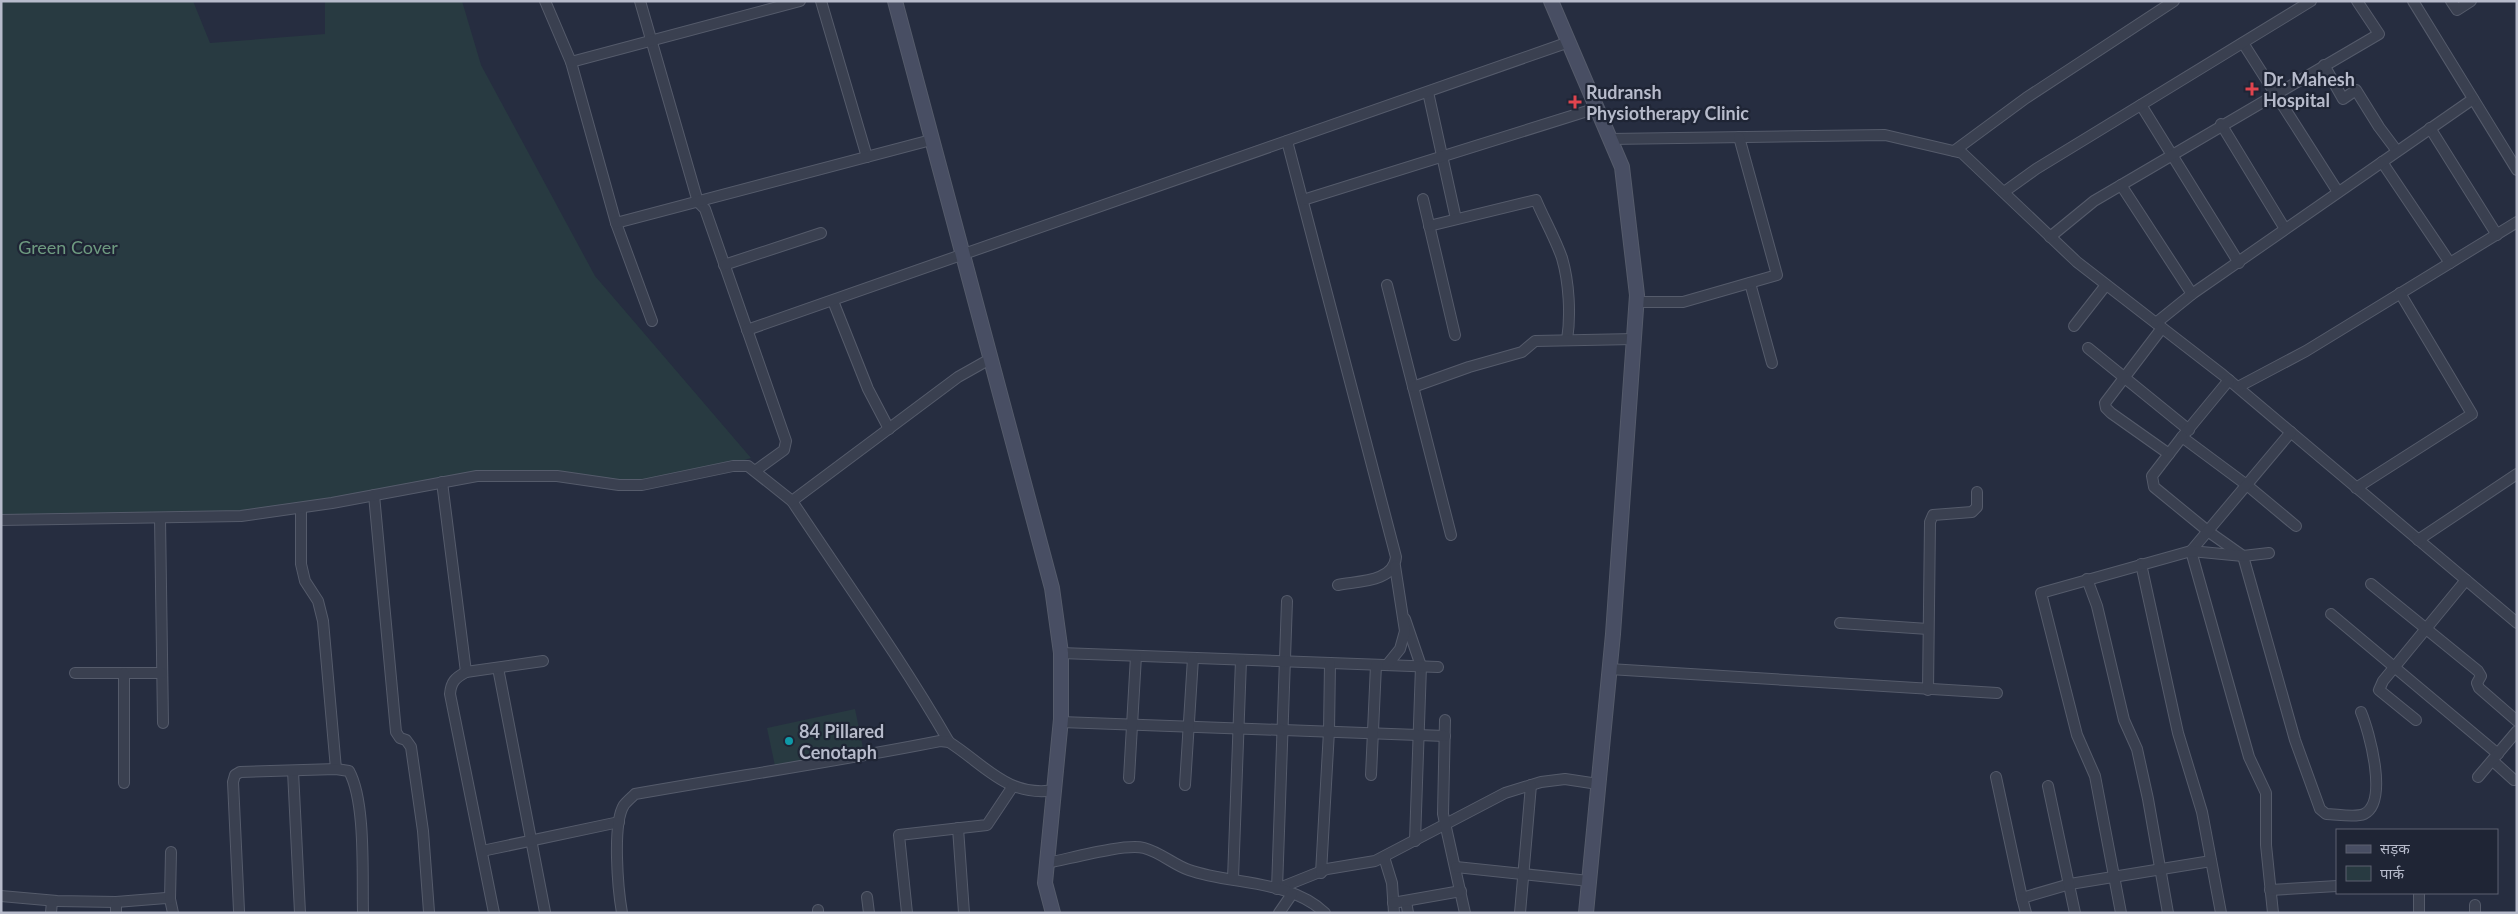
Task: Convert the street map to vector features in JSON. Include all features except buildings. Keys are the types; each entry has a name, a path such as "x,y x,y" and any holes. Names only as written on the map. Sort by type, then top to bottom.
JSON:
{"street":[{"path":"545,1 571,62 616,223 652,321"},
{"path":"640,1 698,202 705,209 786,441 784,450 755,472"},
{"path":"571,62 800,1"},
{"path":"821,1 867,157"},
{"path":"895,1 1052,588 1061,653 1061,722 1046,884 1053,913"},
{"path":"1551,1 1622,166 1637,302 1609,669 1586,913"},
{"path":"1954,151 2026,98 2174,1"},
{"path":"2004,192 2036,169 2311,1"},
{"path":"2050,237 2094,200 2221,124 2379,34 2357,1"},
{"path":"2413,1 2517,170"},
{"path":"2451,1 2457,10 2471,1"},
{"path":"746,330 1569,42"},
{"path":"2243,43 2338,192"},
{"path":"2324,66 2343,99 2356,90 2379,127 2397,151"},
{"path":"1428,92 1456,219"},
{"path":"2169,454 2106,408 2107,398 2159,326 2192,294 2472,99"},
{"path":"2141,105 2238,263"},
{"path":"1303,200 1597,108"},
{"path":"2221,124 2285,229"},
{"path":"2430,128 2497,234"},
{"path":"1610,139 1885,135 1962,153 2077,262 2238,387 2517,623"},
{"path":"1637,302 1683,302 1777,276 1739,137"},
{"path":"616,223 931,140"},
{"path":"1288,141 1396,556 1395,566 1405,619 1421,666 1415,841"},
{"path":"2382,162 2450,263"},
{"path":"2121,185 2192,294"},
{"path":"1422,199 1455,335"},
{"path":"1429,226 1536,200 1561,257 1566,278 1567,340"},
{"path":"2238,387 2306,350 2517,222"},
{"path":"724,265 821,233"},
{"path":"1750,283 1772,363"},
{"path":"1387,284 1451,534"},
{"path":"2074,326 2106,285"},
{"path":"2356,488 2472,414 2400,294"},
{"path":"832,301 868,389 889,429"},
{"path":"1413,387 1469,367 1522,352 1535,341 1634,339"},
{"path":"2088,348 2124,376 2186,433 2296,526"},
{"path":"792,501 958,377 990,359"},
{"path":"2229,380 2152,476 2154,487 2209,532 2243,556 2295,740 2320,809 2326,814 2363,815 2372,808 2376,798 2370,734 2362,712"},
{"path":"2191,551 2248,486 2291,432"},
{"path":"1,520 241,516 300,508 477,476 502,474 557,476 619,485 642,485 733,466 748,466 792,501 866,610 922,696 949,742 998,780 1037,793 1055,790"},
{"path":"2418,540 2517,474"},
{"path":"442,482 466,672"},
{"path":"1928,690 1930,522 1933,515 1972,512 1976,506 1977,492"},
{"path":"374,495 396,732 411,747 423,830 429,912"},
{"path":"300,508 301,564 305,581 318,601 322,621 336,769"},
{"path":"160,518 163,723"},
{"path":"2191,551 2249,757 2266,793 2266,845 2273,913"},
{"path":"2122,913 2095,776 2077,735 2041,593 2191,551 2243,556 2269,553"},
{"path":"2140,564 2178,733 2202,812 2221,913"},
{"path":"1338,585 1375,578 1391,572 1395,566"},
{"path":"2087,579 2097,606 2124,720 2137,749 2148,799 2168,913"},
{"path":"2416,720 2379,690 2466,580"},
{"path":"2371,584 2481,673 2477,683 2479,688 2517,721"},
{"path":"1276,889 1284,730 1287,601"},
{"path":"2330,614 2395,668 2496,757 2514,780"},
{"path":"1387,665 1402,643 1405,619"},
{"path":"1840,622 1928,629"},
{"path":"1061,653 1438,667"},
{"path":"1129,778 1136,656"},
{"path":"1185,785 1193,658"},
{"path":"1233,879 1241,660"},
{"path":"494,913 450,694 451,684 456,677 466,672 543,661"},
{"path":"1321,873 1329,731 1330,663"},
{"path":"1371,775 1376,665"},
{"path":"498,668 545,912"},
{"path":"1609,669 1997,694"},
{"path":"75,673 162,673"},
{"path":"124,673 124,783"},
{"path":"1445,720 1443,807 1445,825 1465,913"},
{"path":"1061,722 1444,736"},
{"path":"2478,777 2517,731"},
{"path":"622,913 618,889 619,822 624,806 635,794 849,759 940,741 949,742"},
{"path":"239,911 233,782 235,775 240,772 336,769 349,771 357,789 360,808 363,913"},
{"path":"293,771 300,913"},
{"path":"1996,777 2026,913"},
{"path":"1276,889 1321,873 1327,869 1375,861 1505,793 1531,785 1564,779 1598,784"},
{"path":"1520,913 1531,785"},
{"path":"907,913 899,835 987,825 1014,786"},
{"path":"2048,786 2075,913"},
{"path":"482,851 619,822"},
{"path":"958,828 964,913"},
{"path":"1047,863 1126,848 1144,848 1189,870 1276,889 1313,901 1325,913"},
{"path":"170,852 170,899 173,913"},
{"path":"1384,856 1392,883 1393,908 1406,901 1461,891"},
{"path":"2022,898 2070,884 2211,861"},
{"path":"1456,867 1589,881"},
{"path":"2270,890 2336,886"},
{"path":"1279,913 1292,894"},
{"path":"2419,894 2419,913"},
{"path":"1,896 52,901 116,902 170,899"},
{"path":"867,897 868,913"},
{"path":"51,913 52,901"},
{"path":"1406,901 1408,913"},
{"path":"116,902 116,913"}],"green space":[{"name":"Green Cover","path":"1,1 193,1 210,43 325,34 325,1 462,1 481,65 595,276 751,458 692,476 629,485 491,472 313,505 212,516 1,518"},
{"path":"855,709 863,748 775,766 767,728"}],"place":[{"name":"Dr. Mahesh Hospital","path":"2252,89"},
{"name":"Rudransh Physiotherapy Clinic","path":"1575,102"},
{"name":"84 Pillared Cenotaph","path":"789,741"}]}
